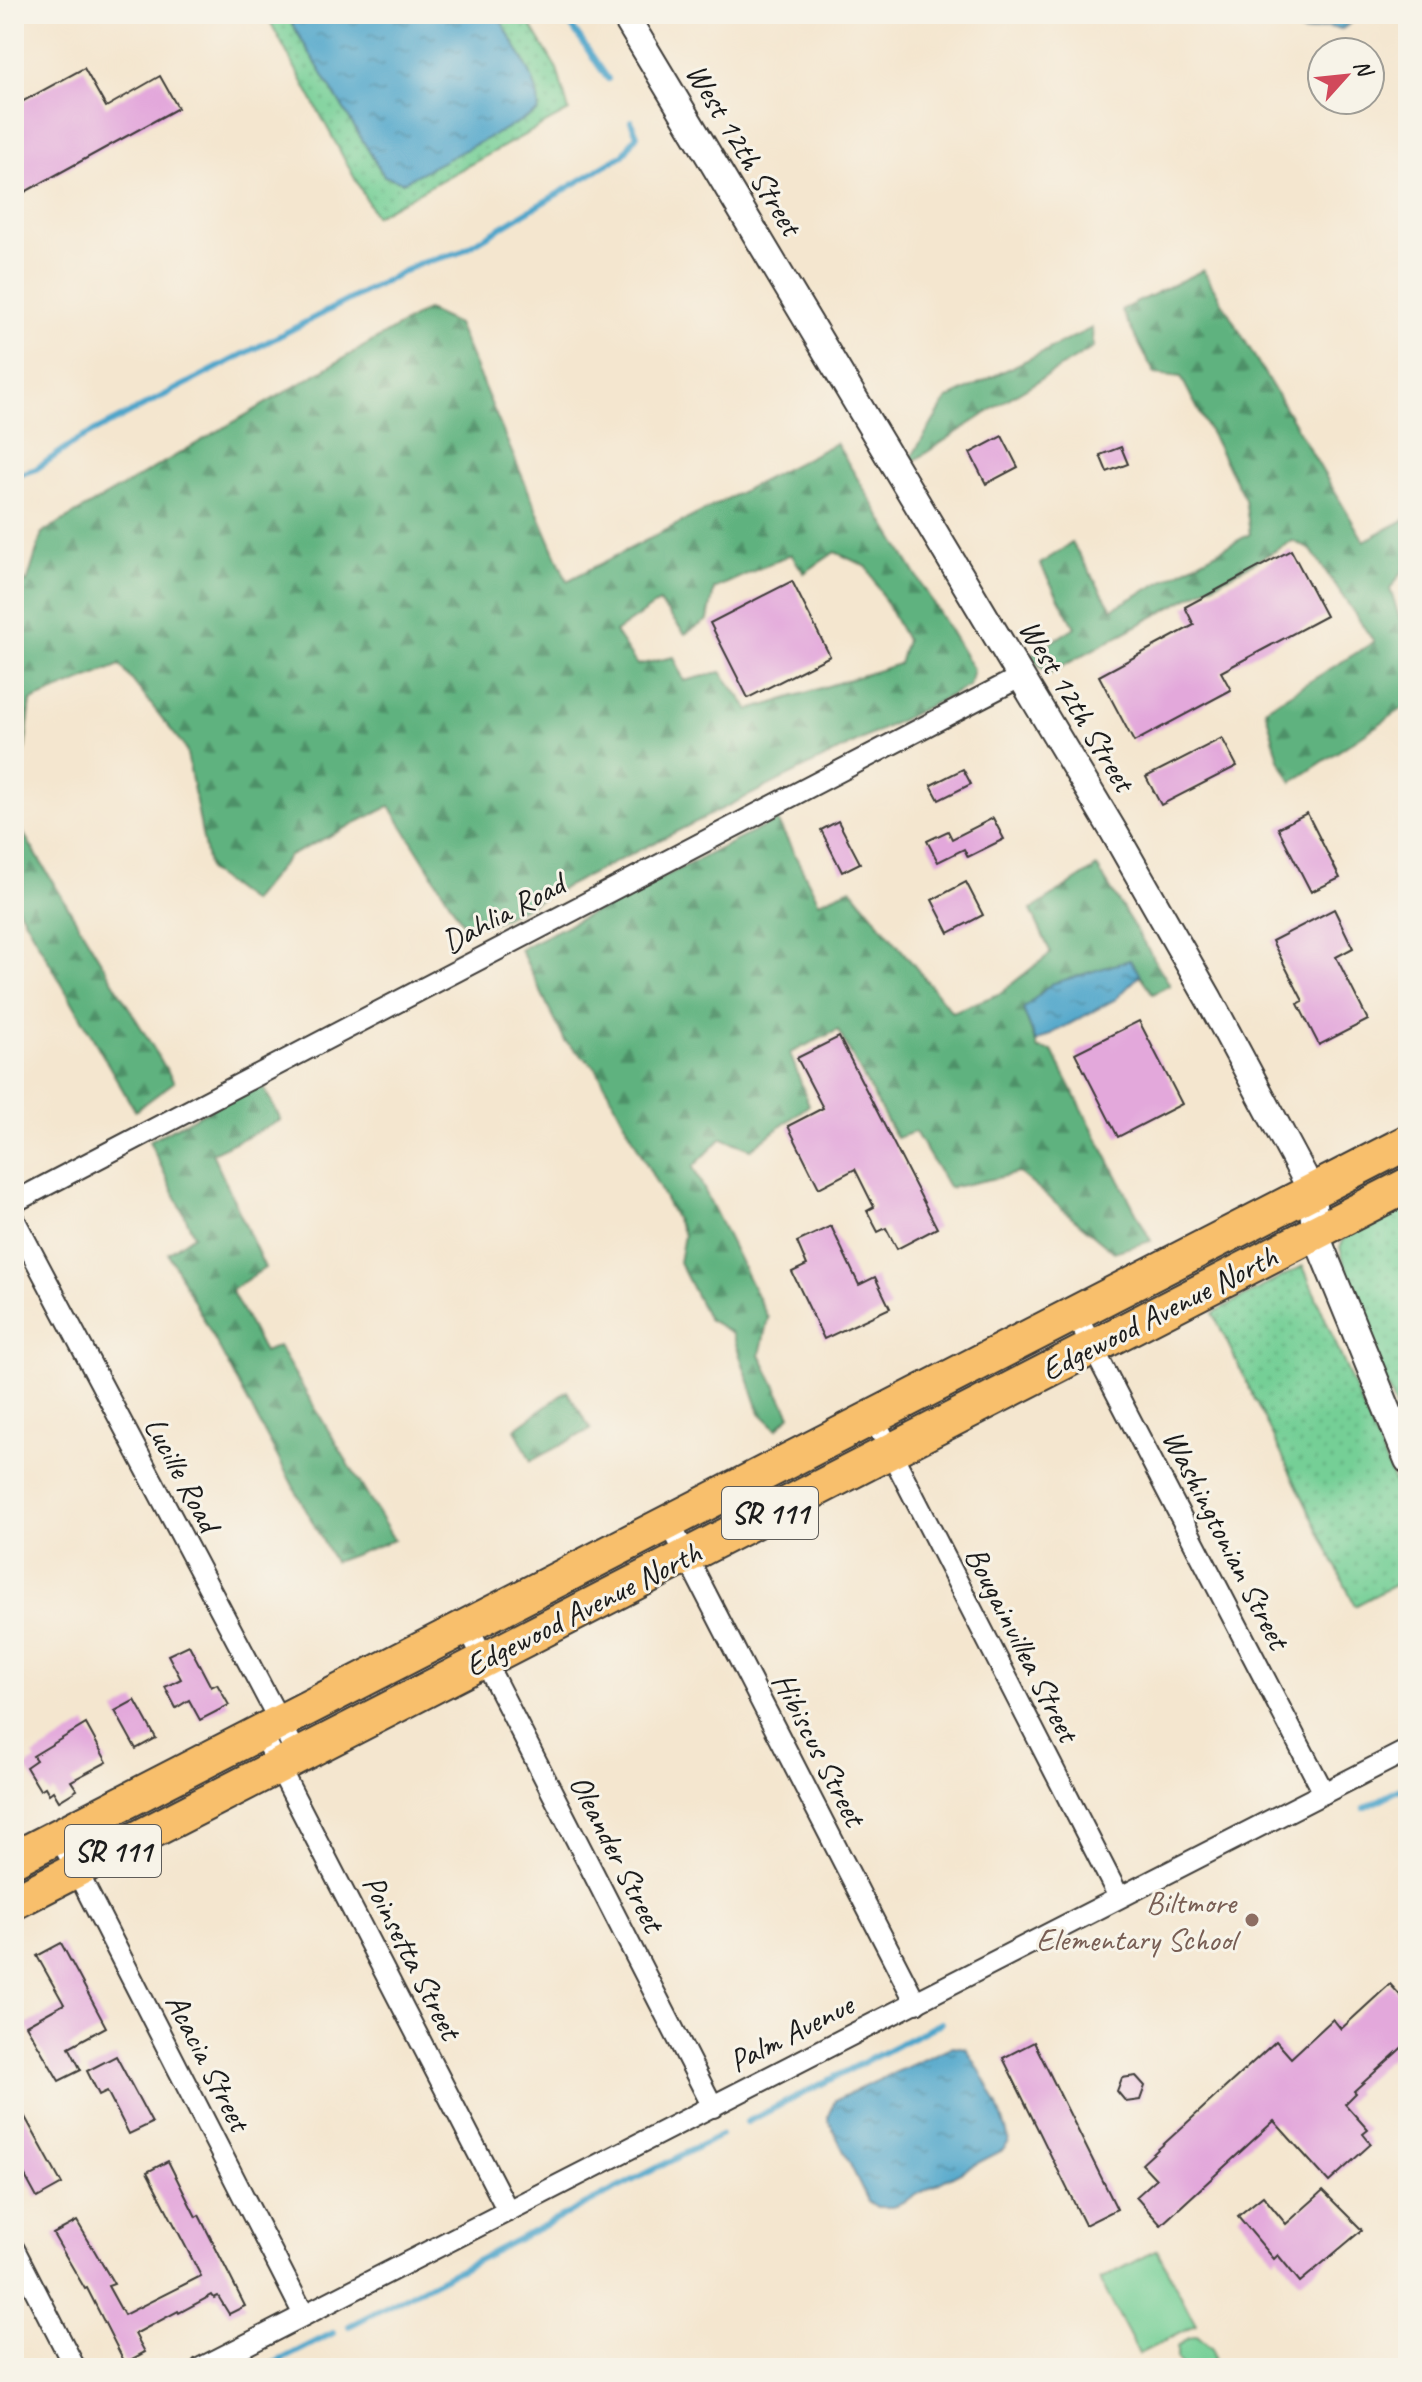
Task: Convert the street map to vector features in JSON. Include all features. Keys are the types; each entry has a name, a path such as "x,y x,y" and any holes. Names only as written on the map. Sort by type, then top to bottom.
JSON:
{"main road":[{"name":"Edgewood Avenue North","path":"14,1859 1408,1142"},
{"name":"Edgewood Avenue North","path":"14,1902 1408,1185"}],"street":[{"name":"West 12th Street","path":"624,14 1114,832 1198,979 1312,1191 1315,1233 1408,1460"},
{"name":"Dahlia Road","path":"14,1202 1020,677"},
{"name":"Lucille Road","path":"14,1219 288,1761"},
{"name":"Washingtonian Street","path":"1075,1313 1324,1793"},
{"name":"Bougainvillea Street","path":"873,1417 1119,1897"},
{"name":"Hibiscus Street","path":"669,1522 916,2003"},
{"name":"Oleander Street","path":"467,1626 713,2107"},
{"name":"Palm Avenue","path":"201,2368 1408,1750"},
{"name":"Poinsetta Street","path":"288,1761 508,2211"},
{"name":"Acacia Street","path":"59,1836 304,2315"},
{"path":"14,2249 75,2368"}],"green space":[{"path":"266,14 286,14 384,176 403,182 531,75 497,14 524,14 557,69 569,111 375,216"},
{"path":"1203,270 1364,541 1408,518 1408,564 1390,589 1408,644 1408,705 1292,782 1279,759 1265,709 1374,642 1311,550 1293,541 1048,674 1030,656 1075,627 1040,564 1072,543 1112,609 1250,534 1245,499 1181,377 1155,374 1121,310"},
{"path":"427,310 457,324 567,581 836,443 973,669 969,686 493,923 464,925 390,806 289,856 251,902 209,871 186,749 120,665 31,701 16,821 174,1082 135,1111 14,901 14,569 27,583 42,533","holes":["835,552 867,567 906,640 899,664 750,710 721,672 684,681 674,657 637,665 615,632 659,602 685,634 708,620 714,589 791,554 804,573"]},
{"path":"1092,328 1093,348 906,466 947,399"},
{"path":"777,820 819,902 851,888 952,1012 999,994 1051,953 1031,910 1097,867 1170,985 1153,994 1129,960 1023,1009 1038,1049 1052,1051 1151,1241 1114,1252 1019,1173 949,1188 915,1132 896,1138 838,1030 790,1053 809,1105 751,1149 722,1138 693,1167 768,1318 760,1355 790,1415 777,1429 760,1413 732,1333 708,1319 679,1262 684,1235 596,1068 565,1041 520,949"},
{"path":"261,1083 281,1120 212,1153 265,1268 231,1290 264,1352 278,1346 394,1540 334,1562 168,1253 194,1235 149,1141"},
{"path":"1408,1202 1408,1440 1353,1300 1340,1247 1347,1233"},
{"path":"1303,1266 1406,1510 1402,1532 1408,1545 1408,1578 1355,1606 1213,1313"},
{"path":"567,1391 591,1429 531,1461 515,1429"},
{"path":"1157,2250 1196,2325 1139,2354 1100,2280"},
{"path":"1197,2336 1212,2349 1216,2368 1183,2368 1177,2359 1177,2347"}],"water":[{"path":"286,14 497,14 531,75 538,112 403,182 384,176"},
{"path":"1295,14 1354,14 1355,20 1342,29 1328,27 1303,33 1297,28"},
{"path":"1130,960 1140,975 1116,999 1036,1042 1023,1009 1051,984"},
{"path":"953,2046 966,2048 979,2070 998,2105 1009,2142 1003,2150 893,2207 877,2207 868,2201 828,2119 835,2100"}],"building":[{"path":"84,68 106,107 160,76 178,108 14,198 14,106"},
{"path":"1002,436 1018,467 986,484 970,453"},
{"path":"1121,447 1128,464 1107,472 1100,455"},
{"path":"1291,550 1326,616 1221,672 1231,690 1134,742 1099,676 1194,625 1185,607"},
{"path":"792,581 830,656 748,698 710,623"},
{"path":"1222,738 1237,766 1161,805 1146,777"},
{"path":"963,769 971,784 939,800 931,785"},
{"path":"1307,813 1340,878 1311,892 1278,828"},
{"path":"993,818 1004,839 968,857 964,849 938,862 927,841 948,831 952,839"},
{"path":"838,821 860,863 842,872 821,830"},
{"path":"966,882 983,915 949,933 932,900"},
{"path":"1334,909 1353,948 1336,957 1368,1020 1319,1045 1298,1004 1303,1001 1272,941"},
{"path":"1139,1021 1182,1104 1118,1137 1075,1053"},
{"path":"839,1037 937,1228 897,1249 886,1228 878,1232 867,1211 874,1207 855,1169 819,1188 788,1126 823,1108 797,1058"},
{"path":"831,1226 859,1285 875,1277 890,1308 824,1339 792,1272 807,1265 797,1242"},
{"path":"189,1645 211,1687 217,1684 229,1705 200,1720 189,1700 176,1708 165,1687 181,1679 168,1655"},
{"path":"135,1700 156,1738 136,1749 115,1711"},
{"path":"86,1724 107,1762 71,1781 77,1790 59,1801 53,1791 49,1794 45,1787 40,1790 26,1767 36,1760 33,1756"},
{"path":"61,1943 106,2027 69,2047 81,2070 59,2081 26,2025 64,2004 37,1956"},
{"path":"1390,1984 1408,2004 1408,2042 1354,2091 1356,2093 1345,2104 1368,2130 1363,2134 1371,2144 1329,2182 1274,2121 1161,2225 1136,2197 1156,2179 1142,2164 1276,2041 1291,2058 1333,2019 1341,2029"},
{"path":"1034,2042 1117,2209 1085,2225 1003,2058"},
{"path":"116,2056 152,2123 129,2134 107,2091 99,2095 87,2071"},
{"path":"1136,2076 1145,2086 1140,2100 1126,2102 1117,2091 1122,2078"},
{"path":"14,2097 62,2184 37,2198 14,2156"},
{"path":"168,2161 245,2306 229,2314 218,2296 214,2298 212,2295 178,2311 135,2334 145,2352 125,2363 87,2288 53,2234 77,2221 114,2284 108,2286 124,2315 201,2276 147,2172"},
{"path":"1323,2191 1362,2230 1300,2282 1278,2255 1274,2259 1238,2216 1263,2196 1286,2224"}],"waterway":[{"path":"563,14 608,79"},
{"path":"14,476 36,469 78,440 418,264 458,253 623,155 637,135 631,121"},
{"path":"14,553 20,560"},
{"path":"1364,1808 1408,1785"},
{"path":"747,2122 941,2023"},
{"path":"349,2326 721,2135"},
{"path":"265,2368 333,2333"}],"place":[{"name":"Biltmore Elementary School","path":"1252,1920"}]}
